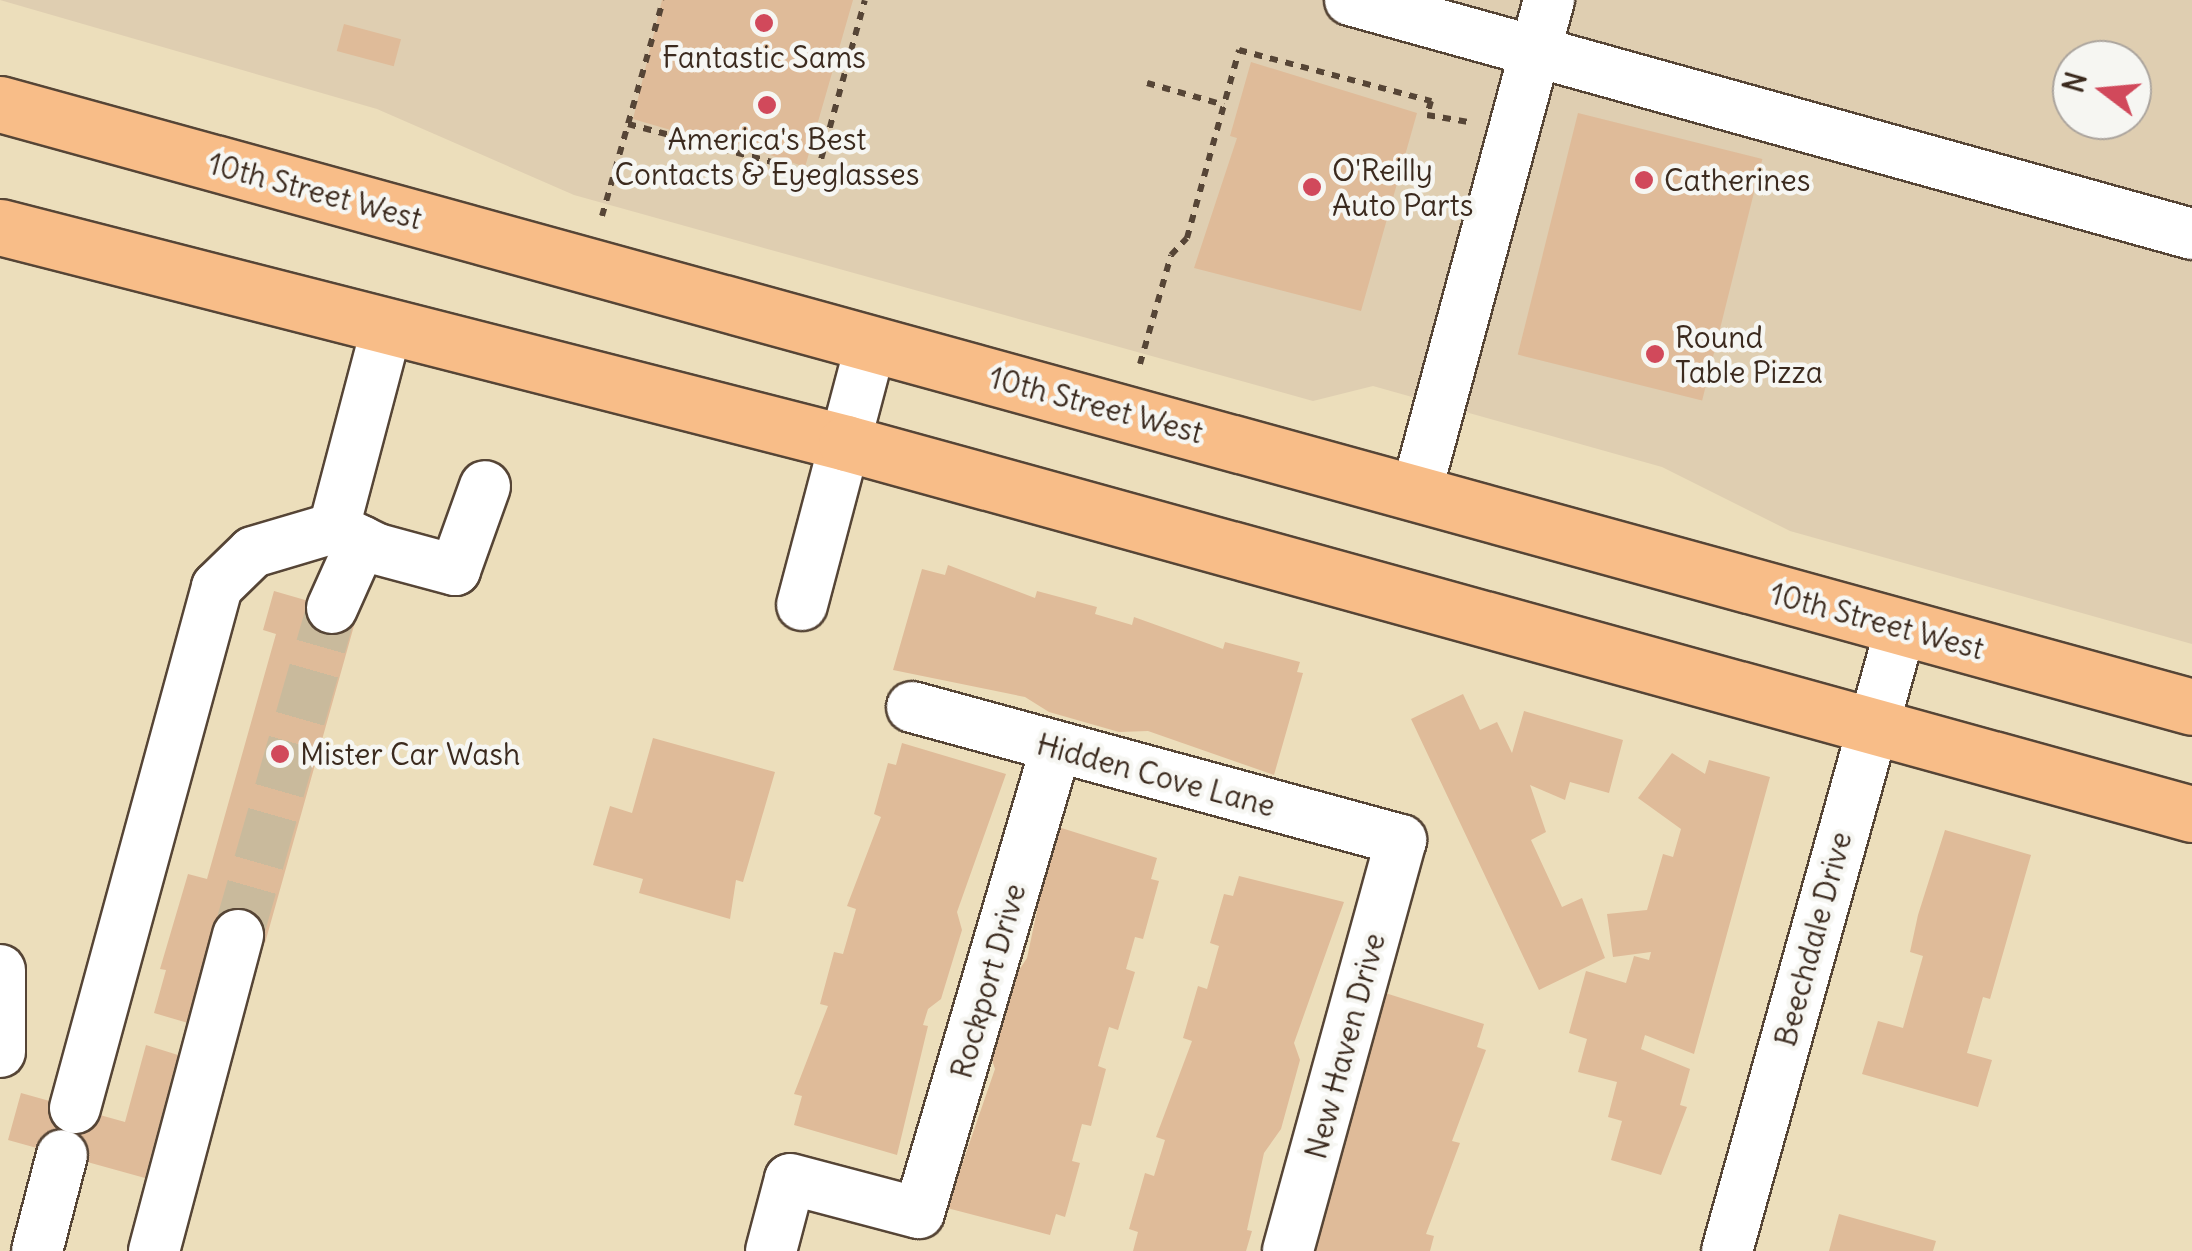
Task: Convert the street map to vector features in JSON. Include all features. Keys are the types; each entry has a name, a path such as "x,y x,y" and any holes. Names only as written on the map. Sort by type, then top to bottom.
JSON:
{"main road":[{"name":"10th Street West","path":"0,104 2192,707"},
{"path":"0,227 846,444 1873,722 2192,814"}],"street":[{"path":"1350,0 2192,234"},
{"path":"1416,493 1549,0"},
{"path":"332,608 387,327"},
{"path":"802,605 871,344"},
{"path":"74,1108 217,587 253,552 348,534 455,570 486,486"},
{"name":"Beechdale Drive","path":"1726,1251 1900,626"},
{"name":"Hidden Cove Lane","path":"912,708 1401,840"},
{"name":"Rockport Drive","path":"771,1251 790,1179 919,1213 1056,749"},
{"name":"New Haven Drive","path":"1288,1251 1401,840"},
{"path":"154,1251 238,936"},
{"path":"0,970 0,1052"},
{"path":"37,1251 62,1155"}],"path":[{"path":"602,218 663,0"},
{"path":"628,124 817,174 865,0"},
{"path":"1140,364 1171,255 1186,238 1240,50 1431,101 1427,115 1470,122"},
{"path":"1148,83 1224,105"}],"shaded area":[{"path":"0,0 2192,0 2192,644 1790,531 1662,467 1373,386 1313,401 574,195 377,109"}],"building":[{"path":"662,0 853,0 805,167 700,131 698,138 633,119"},
{"path":"344,24 401,39 394,66 337,51"},
{"name":"O'Reilly Auto Parts","path":"1251,62 1417,113 1361,311 1194,268 1237,138 1230,136"},
{"path":"1578,113 1762,159 1702,401 1518,355"},
{"path":"948,565 1035,598 1037,591 1097,607 1095,614 1132,625 1134,617 1223,649 1225,642 1300,662 1297,672 1303,673 1274,775 1148,731 1119,732 1049,712 1025,697 893,670 922,569 945,575"},
{"name":"Mister Car Wash","path":"274,591 357,615 265,943 214,929 188,1023 154,1013 166,970 160,969 188,874 207,879 276,634 263,630"},
{"path":"1463,694 1480,730 1497,722 1512,753 1524,711 1623,740 1609,793 1570,782 1565,800 1530,785 1546,832 1531,840 1562,907 1582,898 1605,958 1539,990 1411,719"},
{"path":"653,738 775,772 743,882 736,880 730,919 639,893 643,879 593,865 610,806 632,813"},
{"path":"902,743 1006,774 957,912 962,930 941,999 928,1009 923,1025 928,1026 897,1155 794,1125 802,1096 794,1094 828,1006 820,1004 834,952 843,954 856,909 847,906 881,817 874,814 888,763 896,765"},
{"path":"1672,753 1705,774 1709,760 1770,777 1694,1054 1645,1035 1641,1049 1690,1069 1680,1105 1687,1107 1661,1175 1611,1160 1622,1121 1608,1117 1617,1082 1578,1072 1587,1039 1569,1033 1586,971 1626,983 1634,956 1649,960 1651,952 1613,957 1607,914 1647,910 1663,854 1673,857 1681,829 1638,798"},
{"path":"1055,826 1157,858 1151,879 1159,881 1143,939 1135,937 1126,969 1135,972 1118,1030 1109,1027 1098,1066 1106,1069 1091,1126 1082,1124 1072,1161 1080,1163 1065,1217 1056,1214 1050,1235 947,1208 995,1069 990,1054 1010,984 1027,958"},
{"path":"1945,830 2031,855 1990,999 1983,997 1967,1053 1992,1060 1978,1107 1862,1074 1878,1021 1903,1028 1923,956 1910,952"},
{"path":"1239,876 1344,902 1294,1043 1300,1060 1281,1129 1264,1153 1246,1251 1133,1251 1138,1232 1129,1229 1145,1173 1154,1176 1165,1140 1156,1137 1192,1041 1183,1038 1198,986 1207,989 1219,946 1210,943 1224,894 1233,896"},
{"path":"1382,992 1484,1024 1477,1047 1486,1050 1452,1141 1460,1143 1426,1234 1434,1236 1430,1251 1308,1251 1331,1191 1325,1190"},
{"path":"146,1045 178,1055 145,1178 8,1140 21,1093 125,1122"},
{"path":"1839,1214 1936,1241 1933,1251 1829,1251"}],"tunnel":[{"path":"238,935 332,608"}],"place":[{"name":"Fantastic Sams","path":"764,23"},
{"name":"America's Best Contacts & Eyeglasses","path":"767,105"},
{"name":"Catherines","path":"1644,180"},
{"name":"O'Reilly Auto Parts","path":"1312,187"},
{"name":"Round Table Pizza","path":"1655,354"},
{"name":"Mister Car Wash","path":"280,754"}]}
